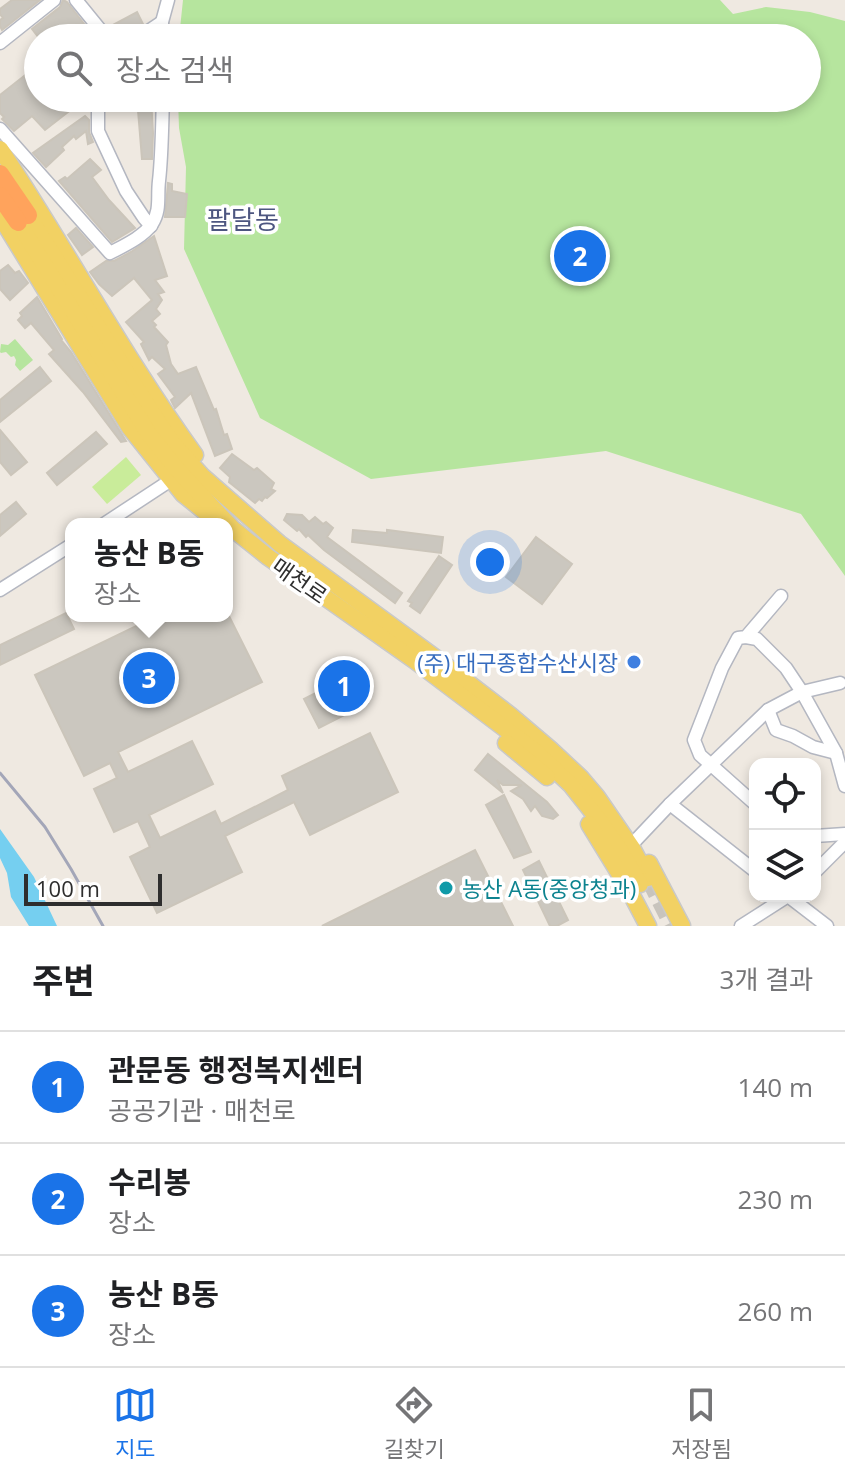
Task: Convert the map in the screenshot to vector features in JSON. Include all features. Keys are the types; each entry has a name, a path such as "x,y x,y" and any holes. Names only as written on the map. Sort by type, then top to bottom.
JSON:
{"highway":[{"path":"0,174 15,218"},
{"path":"0,196 15,218"}],"main road":[{"path":"0,149 161,407 226,499"},
{"path":"15,218 130,428 183,494 214,518"},
{"name":"매천로","path":"15,218 172,443 226,499 419,654"},
{"name":"매천로","path":"15,218 149,434 221,518"},
{"name":"매천로","path":"233,530 268,557 510,715 580,777 632,848 644,882"},
{"path":"648,926 594,831 559,787 425,679 419,654 442,652 452,658 565,750 616,809 682,926"}],"street":[{"path":"0,43 54,0"},
{"path":"76,0 96,24"},
{"path":"159,24 168,0"},
{"path":"98,112 98,131 126,191 151,226"},
{"path":"0,129 110,253 151,226 159,208 163,112"},
{"path":"113,518 171,480"},
{"path":"0,590 65,549"},
{"path":"746,637 781,596"},
{"path":"749,799 700,755 694,740 722,668 738,638 757,639 786,668 836,753 845,786"},
{"path":"636,840 768,710 802,692 840,683"},
{"path":"768,710 776,730 813,747 836,753"},
{"path":"670,804 749,866"},
{"path":"821,836 845,834"},
{"path":"821,866 845,842"},
{"path":"750,924 780,902"},
{"path":"796,902 827,926"}],"green space":[{"path":"183,0 720,0 733,14 766,7 810,12 845,21 845,576 801,514 606,451 371,479 260,418 184,249 186,167 178,112 821,112 821,24 180,24"},
{"path":"15,339 33,360 20,371 15,365 14,356 0,352 1,344 8,345"},
{"path":"126,457 141,475 107,504 92,487"}],"water":[{"path":"0,829 34,877 57,926 29,926 11,897 7,873 0,858"}],"building":[{"path":"12,0 40,0 2,30 0,9"},
{"path":"63,0 67,2 84,24 38,24 60,7"},
{"path":"137,12 143,24 115,24"},
{"path":"24,76 24,112 68,112 45,130 32,116 14,131 2,119 0,95"},
{"path":"138,112 152,112 152,159 142,159"},
{"path":"85,116 89,120 93,142 88,144 86,131 76,139 74,136 46,167 33,153"},
{"path":"90,159 101,170 92,177 135,228 112,242 59,181 65,177 67,179"},
{"path":"168,183 172,184 172,191 187,194 185,217 165,217"},
{"path":"76,228 93,247 82,255 68,235"},
{"path":"154,236 167,276 155,280 164,292 158,294 162,300 156,309 160,314 152,321 168,342 171,364 178,374 196,367 216,409 232,449 215,456 191,393 175,408 171,400 175,397 158,374 165,369 152,357 149,360 141,344 144,342 126,322 152,300 134,278 112,296 90,272 106,261 114,261 131,252"},
{"path":"8,265 15,273 19,271 28,283 10,300 0,289 0,271"},
{"path":"37,297 126,441 121,442 49,354 54,350 31,323 25,328 18,320 22,316 20,313"},
{"path":"40,367 51,381 0,422 0,400"},
{"path":"0,430 27,462 11,475 0,462"},
{"path":"96,432 107,444 57,485 47,473"},
{"path":"232,454 254,470 257,468 274,483 271,489 275,491 255,503 229,482 230,477 220,468"},
{"path":"16,502 26,514 0,536 0,515"},
{"path":"287,514 302,515 309,522 315,517 323,524 326,522 333,528 327,537 402,593 395,603 308,535 306,537 299,529 297,531 284,520"},
{"path":"353,530 387,533 387,530 443,537 441,553 352,542"},
{"path":"536,537 572,564 542,604 506,577"},
{"path":"439,556 452,565 420,613 408,601"},
{"path":"65,613 65,622 70,622 74,629 0,665 0,645"},
{"path":"145,622 232,622 262,682 118,752 128,772 192,741 213,784 149,815 160,838 215,811 221,824 288,790 282,776 370,733 398,792 310,835 294,802 225,836 242,872 157,913 130,857 150,847 138,821 114,832 94,789 117,778 110,763 84,776 35,675"},
{"path":"353,674 368,703 319,728 304,699"},
{"path":"488,754 547,802 558,815 553,819 542,816 535,806 531,811 523,799 511,791 522,785 503,785 497,780 503,793 475,770"},
{"path":"504,795 531,852 514,858 486,805"},
{"name":"농산 A동(중앙청과)","path":"475,850 513,926 322,926"},
{"path":"539,861 568,920 557,926 550,926 523,870"}],"tunnel":[{"path":"649,880 672,926"}],"railway":[{"path":"0,773 45,827 103,926"}],"place":[{"name":"수리봉","path":"580,256"},
{"name":"(주) 대구종합수산시장","path":"634,662"},
{"name":"농산 B동","path":"149,678"},
{"name":"관문동 행정복지센터","path":"344,686"},
{"name":"농산 A동(중앙청과)","path":"446,888"}],"district":[{"name":"팔달동","path":"243,219"}]}
